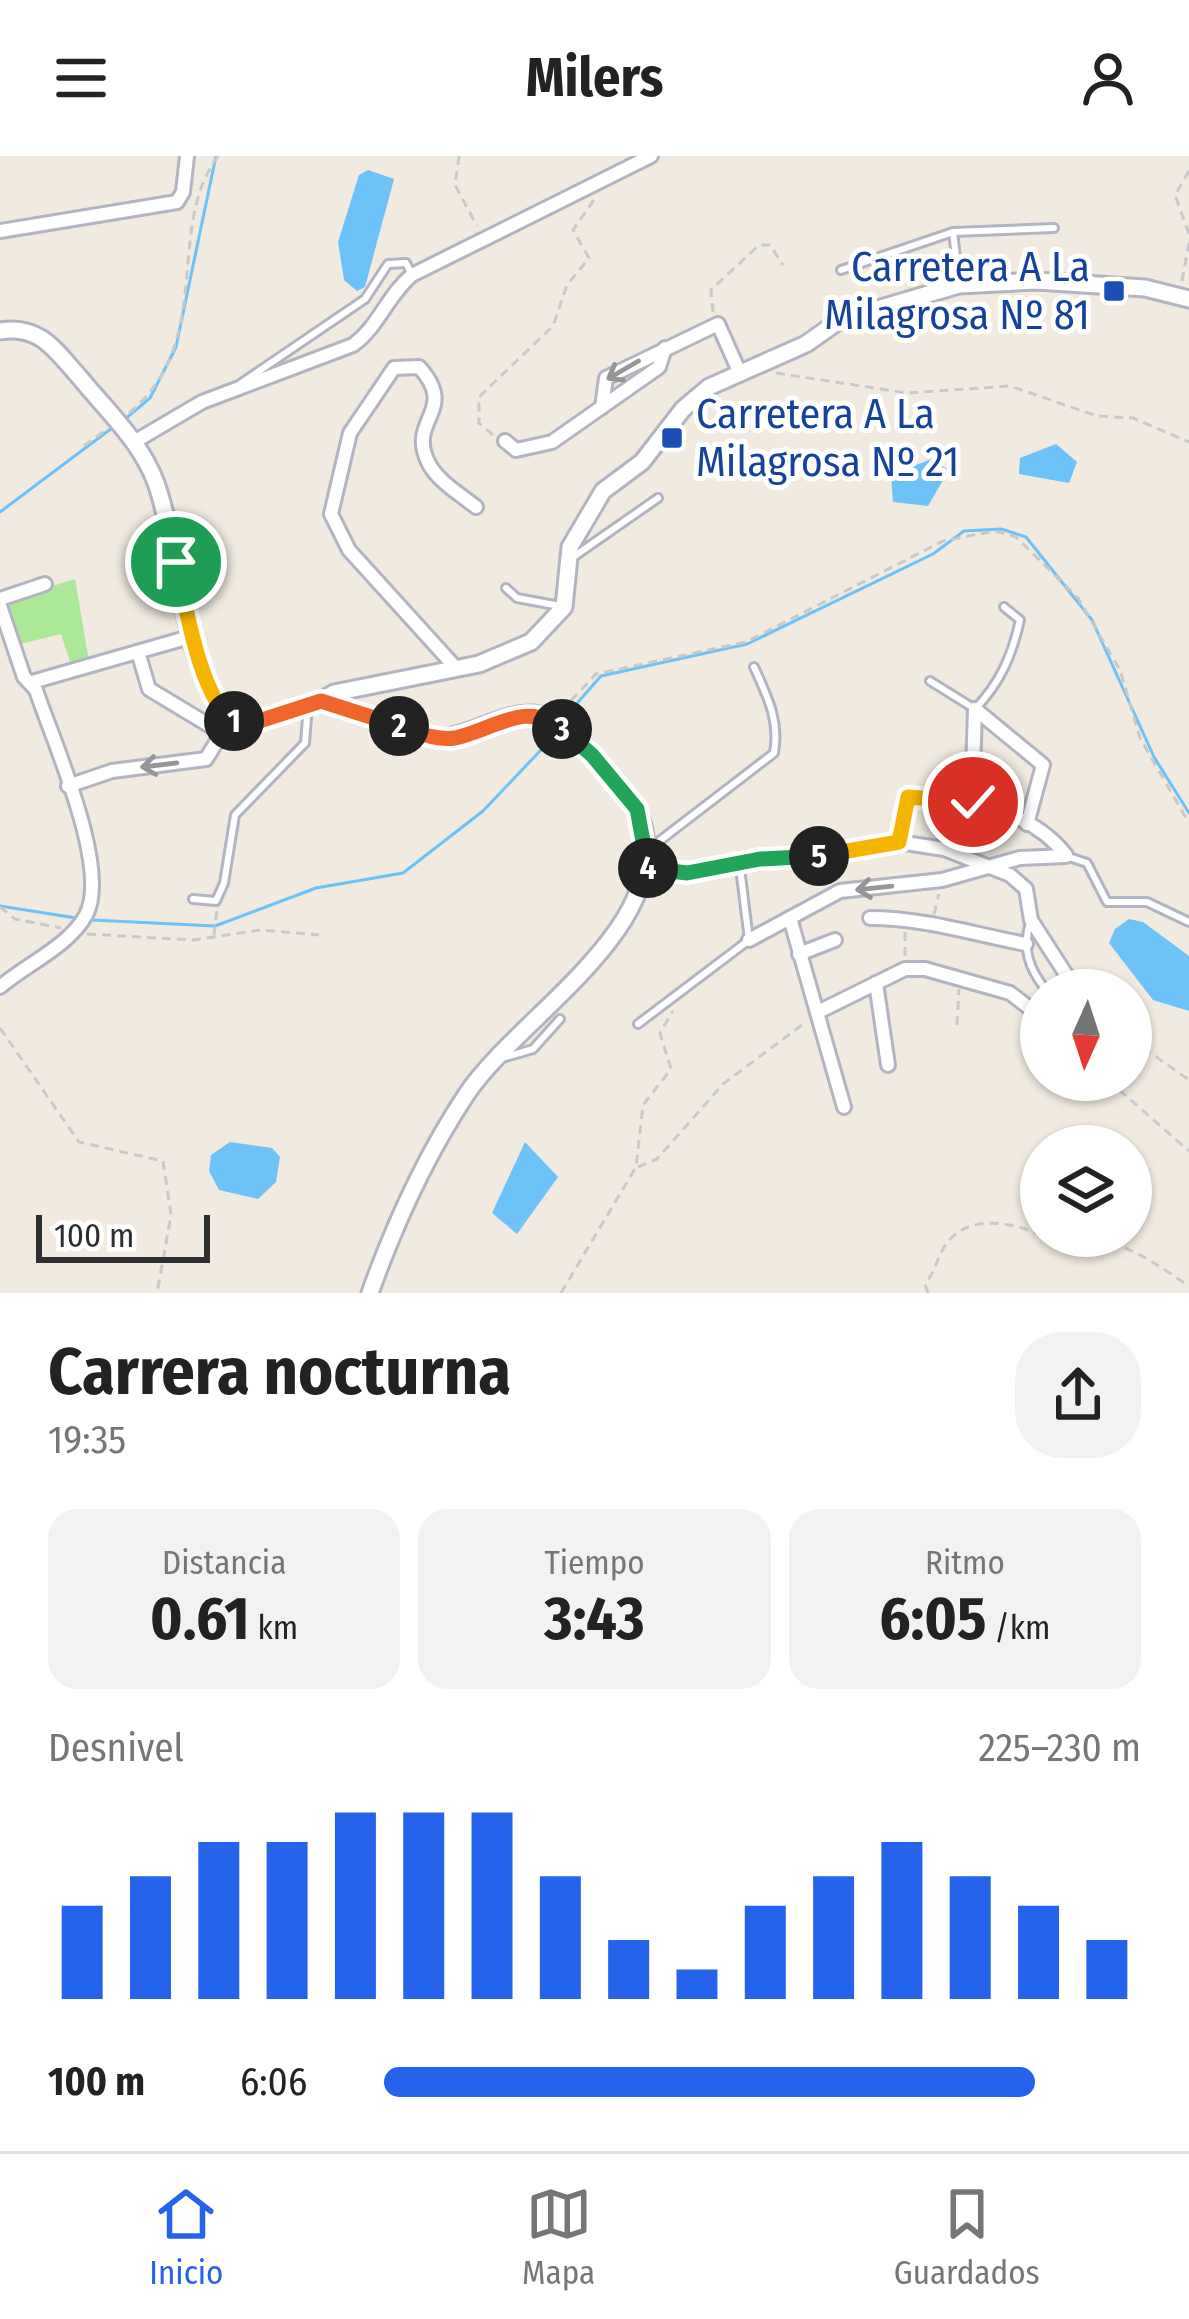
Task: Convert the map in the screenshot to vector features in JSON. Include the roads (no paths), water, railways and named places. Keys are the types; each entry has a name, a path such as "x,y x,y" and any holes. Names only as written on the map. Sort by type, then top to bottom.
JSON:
{"street":[{"path":"0,231 177,202 183,193 187,156"},
{"path":"134,442 238,387 353,345 371,332 396,289 412,275 650,156"},
{"path":"138,652 148,688 226,726 256,722 334,693 457,668 531,642 564,607 568,560 580,524 603,491 642,462 682,409 739,371 863,311 959,285 1037,281 1183,297"},
{"path":"602,407 606,378 718,324 739,371"},
{"path":"0,331 24,328 47,340 134,442 157,486 194,636 226,726"},
{"path":"505,441 516,451 538,449 658,367 665,348"},
{"path":"457,668 349,550 332,514 350,433 394,368 419,367 434,386 436,408 422,433 424,450 442,480 476,507"},
{"path":"0,986 72,933 88,912 91,871 68,786 0,603 45,584"},
{"path":"32,682 194,636"},
{"path":"314,701 436,738 454,738 527,714 558,714 637,809 645,859 634,902 607,943 498,1058 436,1141 370,1293"},
{"path":"975,709 1043,765 1027,824"},
{"path":"973,802 975,709"},
{"path":"68,786 112,771 206,759 226,726"},
{"path":"899,842 908,797 973,802 1002,809 1066,856"},
{"path":"645,859 687,873 899,842 944,849 988,866 1026,889 1031,920 1062,969"},
{"path":"749,940 840,891 942,880 1020,858 1066,856"},
{"path":"790,918 844,1107"},
{"path":"870,918 905,918 1026,944"},
{"path":"799,954 835,940"},
{"path":"818,1012 905,969 961,975 1020,1001"},
{"path":"876,983 888,1065"}],"lane":[{"path":"841,270 953,232 1054,228"},
{"path":"953,232 959,285"},
{"path":"238,387 280,352 365,299 388,264 398,259 412,275"},
{"path":"568,560 658,497"},
{"path":"506,588 517,598 564,607"},
{"path":"930,681 975,709 994,688 1017,634 1020,620 1004,607"},
{"path":"645,859 774,753 777,734 772,706 754,667"},
{"path":"193,899 216,901 224,883 235,815 305,743 314,701"},
{"path":"1066,856 1087,863 1107,902 1147,902 1189,922"},
{"path":"638,1024 749,940 738,862"},
{"path":"1030,969 1026,944 1031,920"},
{"path":"498,1058 518,1057 533,1048 560,1019"}],"water":[{"path":"368,170 394,179 365,287 357,291 344,280 338,242 359,175"},
{"path":"1056,444 1077,462 1069,483 1019,474 1020,458"},
{"path":"943,455 942,466 949,470 928,506 893,502 891,474"},
{"path":"1129,919 1143,922 1189,956 1189,1011 1153,1000 1152,969 1129,969 1109,943 1115,929"},
{"path":"230,1142 272,1148 280,1157 276,1182 258,1199 219,1190 209,1171 211,1155"},
{"path":"525,1142 558,1177 517,1234 492,1213"}],"waterway":[{"path":"125,419 150,398 176,347 216,156"},
{"path":"0,512 112,428"},
{"path":"564,718 601,676 747,644 933,554 964,531 1001,529 1026,537 1092,620 1154,757 1189,813"},
{"path":"92,920 215,926 316,888 403,873 483,811 558,732"},
{"path":"0,906 76,918"}],"place":[{"name":"Carretera A La Milagrosa Nº 81","path":"1114,291"},
{"name":"Carretera A La Milagrosa Nº 21","path":"672,438"}]}
